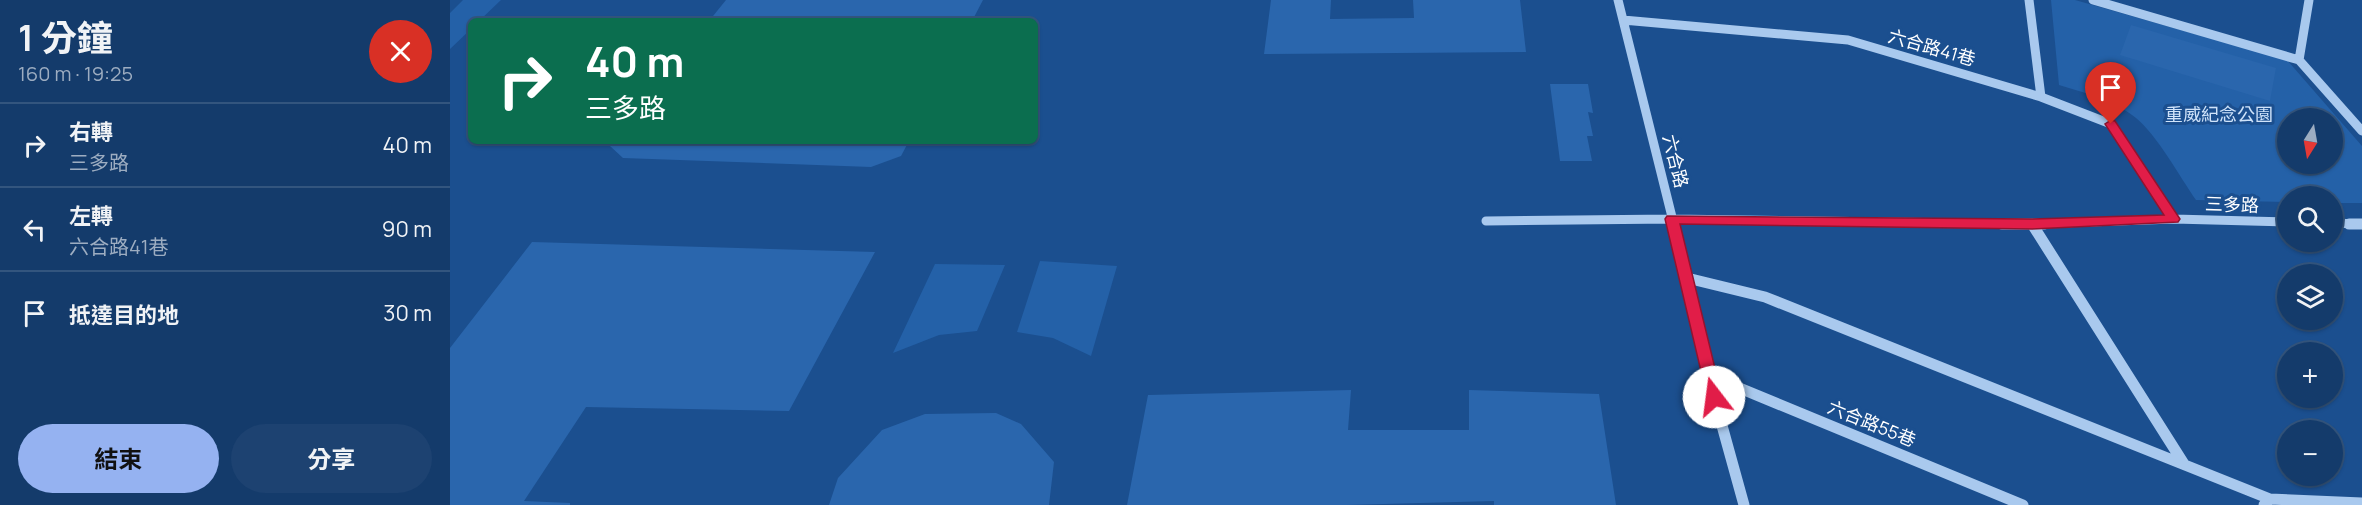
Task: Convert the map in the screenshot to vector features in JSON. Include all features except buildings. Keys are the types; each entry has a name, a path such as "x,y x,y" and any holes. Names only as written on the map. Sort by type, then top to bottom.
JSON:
{"street":[{"name":"六合路","path":"1618,0 1687,278 1708,375 1744,505"},
{"path":"2029,0 2041,97"},
{"path":"2093,0 2299,60 2362,131"},
{"path":"2299,60 2309,0"},
{"name":"六合路41巷","path":"1623,20 1848,40 2041,97 2111,124 2174,219"},
{"name":"三多路","path":"1486,221 1672,219 2032,224 2174,219 2277,222"},
{"path":"2343,223 2362,224"},
{"path":"2032,224 2184,465"},
{"path":"1687,278 1765,297 2184,465 2267,502 2362,503"},
{"name":"六合路55巷","path":"1708,375 2023,505"}],"green space":[{"path":"463,0 501,0 482,18 468,18 468,32 450,49 450,13"},
{"name":"重威紀念公園","path":"2051,0 2075,0 2287,60 2329,108 2277,108 2277,174 2343,174 2343,124 2362,146 2362,203 2343,203 2343,186 2277,186 2277,202 2196,200 2144,125 2127,112 2089,94 2059,85"},
{"path":"1040,261 1117,266 1091,356 1053,338 1017,332"},
{"path":"935,264 1005,265 977,331 939,335 893,353"}],"route":[{"path":"1714,397 1672,219 2032,224 2174,219 2111,124"}]}
